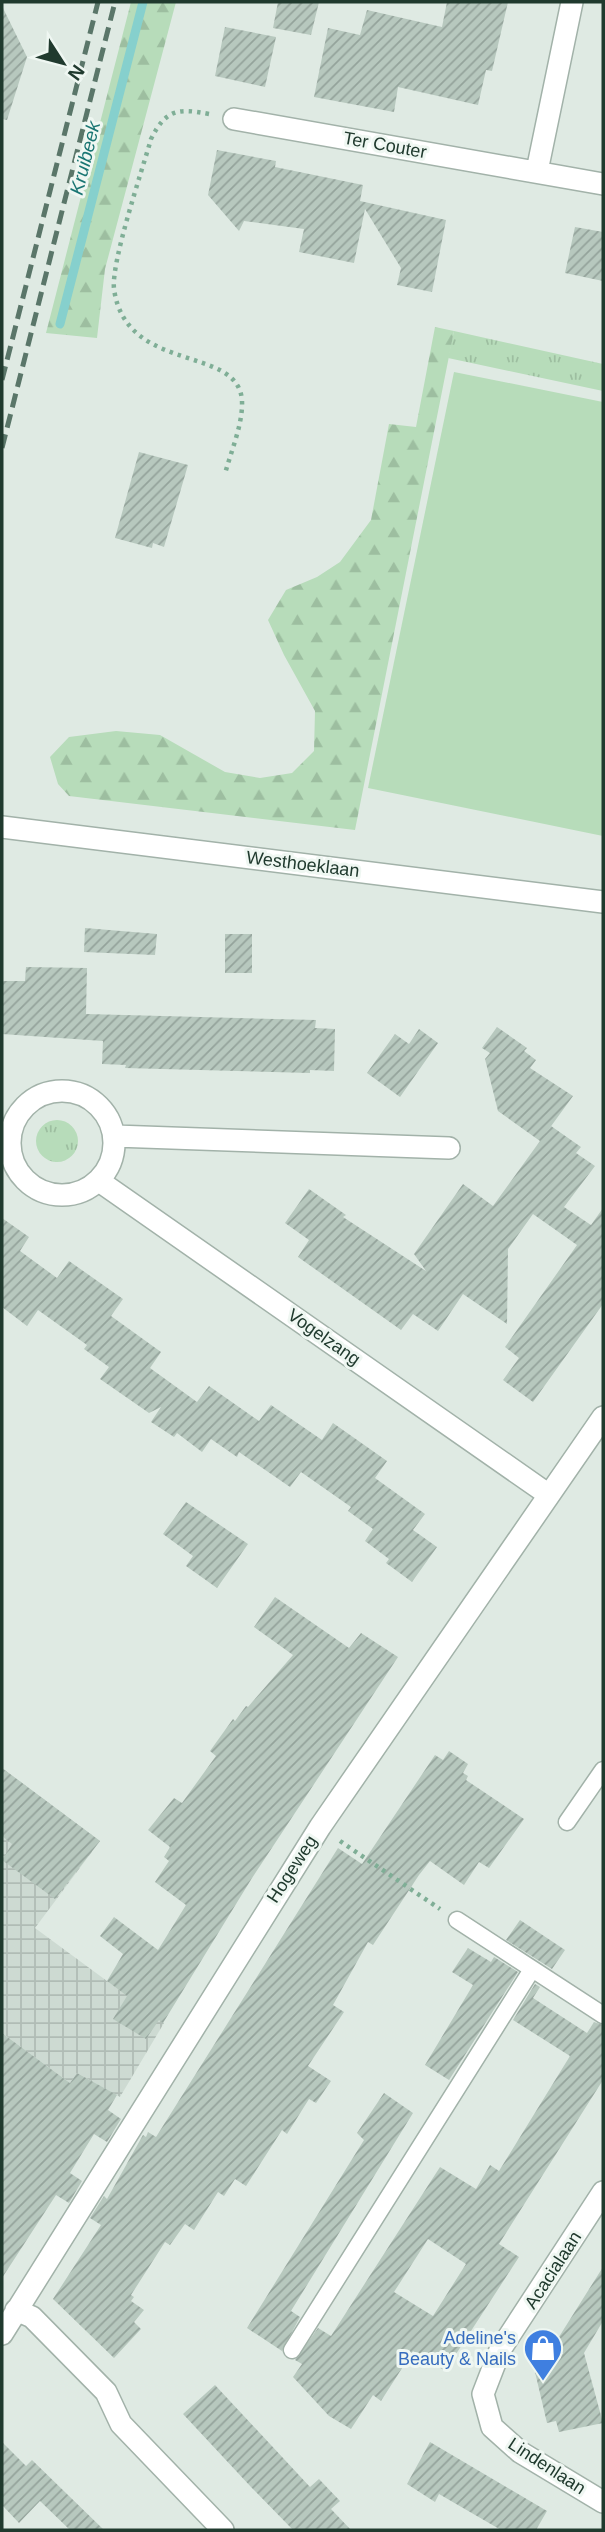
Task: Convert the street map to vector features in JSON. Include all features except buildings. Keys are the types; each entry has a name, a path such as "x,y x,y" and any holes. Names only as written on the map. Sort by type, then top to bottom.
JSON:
{"street":[{"path":"537,171 572,2"},
{"name":"Ter Couter","path":"234,119 603,184"},
{"name":"Westhoeklaan","path":"2,827 603,902"},
{"path":"54,1091 73,1091 98,1104 109,1119 115,1136 110,1166 99,1181 76,1194 58,1196 40,1191 24,1180 14,1165 9,1147 13,1124 22,1108 37,1096 54,1091"},
{"path":"115,1136 449,1148"},
{"name":"Vogelzang","path":"99,1181 550,1494"},
{"name":"Hogeweg","path":"2,2334 320,1827 603,1417"},
{"name":"Acacialaan","path":"492,2427 483,2394 500,2350 603,2192"},
{"path":"16,2310 32,2317 106,2392 121,2424 223,2530"},
{"name":"Lindenlaan","path":"492,2427 520,2452 603,2502"}],"lane":[{"path":"567,1822 603,1770"},
{"path":"457,1920 531,1971 603,2015"},
{"path":"292,2350 531,1971"}],"path":[{"path":"225,474 240,418 242,400 238,385 229,374 218,367 158,350 142,339 128,323 117,303 114,276 151,139 159,122 170,113 189,110 234,119"},
{"path":"320,1827 457,1920"}],"shaded area":[{"path":"2,1768 100,1841 35,1928 164,2023 120,2097 77,2073 70,2083 2,2033"}],"green space":[{"path":"131,2 176,2 105,269 97,338 46,333"},
{"path":"435,327 454,331 355,830 69,796 58,784 50,757 69,737 116,731 160,735 225,772 260,778 292,773 314,751 315,711 268,620 286,590 317,577 340,562 371,520 389,424 416,427"},
{"path":"454,331 603,364 603,391 448,358"},
{"path":"454,372 603,402 603,836 368,788"},
{"path":"57,1120 72,1126 78,1141 72,1156 57,1162 42,1156 36,1141 42,1126"}],"waterway":[{"name":"Kruibeek","path":"60,324 143,2"}],"railway":[{"path":"2,380 98,2"},
{"path":"2,448 115,2"}],"place":[{"name":"Adeline's Beauty & Nails","path":"543,2382"}]}
